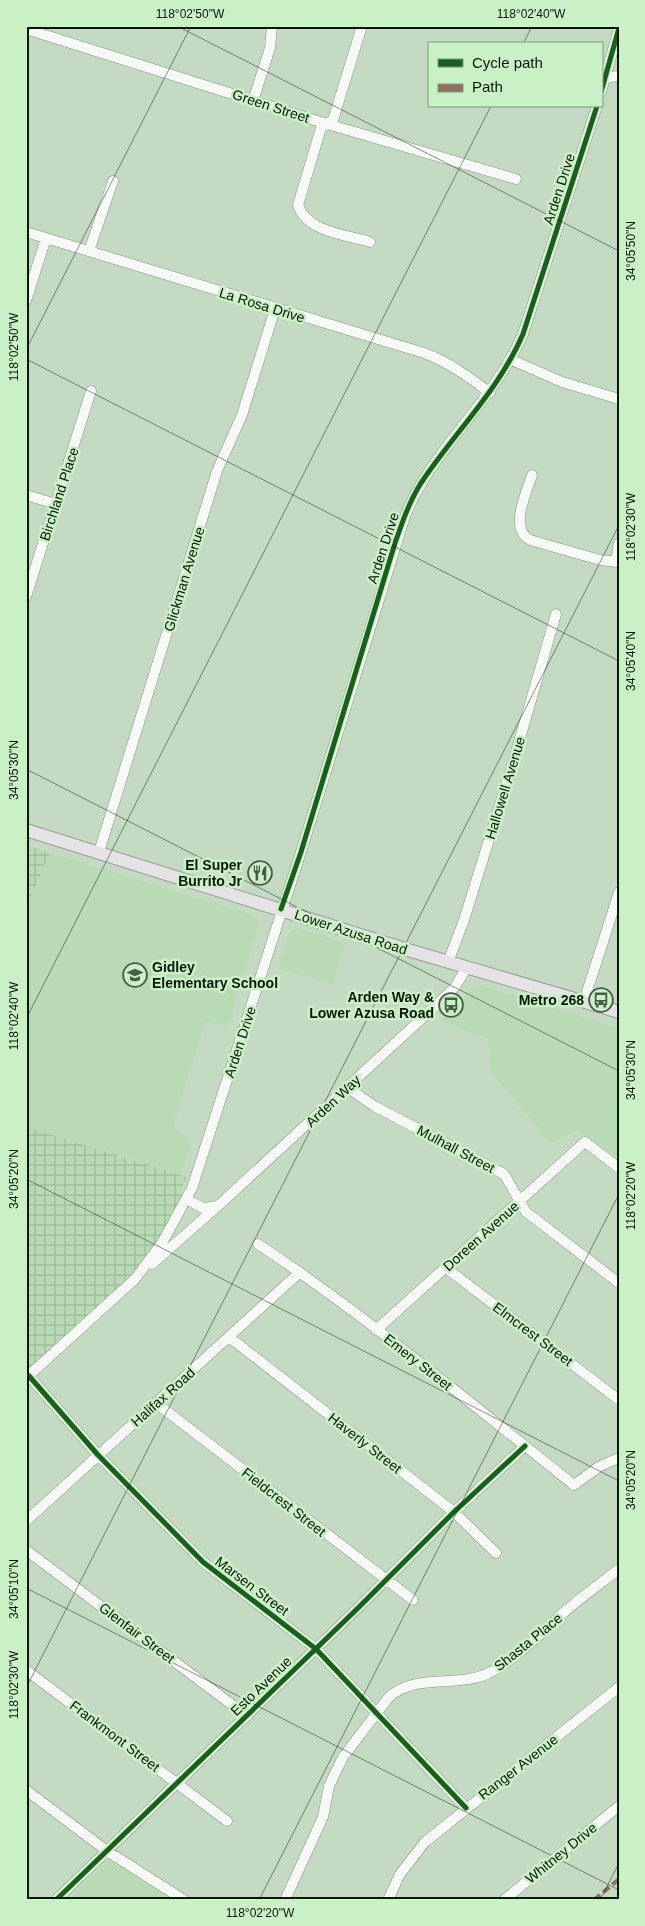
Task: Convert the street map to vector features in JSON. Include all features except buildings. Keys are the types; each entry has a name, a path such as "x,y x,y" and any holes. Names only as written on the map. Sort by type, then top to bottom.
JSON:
{"main road":[{"name":"Lower Azusa Road","path":"26,830 448,962 619,1012"}],"street":[{"path":"253,101 270,48 272,26"},
{"path":"362,26 333,120 320,128 299,196 300,213 308,222 370,242"},
{"path":"619,28 604,77 619,76"},
{"name":"Green Street","path":"26,29 327,124 516,179"},
{"name":"Arden Drive","path":"28,1377 135,1279 162,1243 196,1178 301,852 393,549 407,509 421,484 490,393 512,360 542,279 596,108"},
{"path":"89,251 113,181"},
{"name":"La Rosa Drive","path":"26,232 442,360 490,393"},
{"path":"26,301 46,238"},
{"name":"Glickman Avenue","path":"99,852 217,471 242,415 275,309"},
{"path":"512,360 562,382 619,400"},
{"name":"Birchland Place","path":"26,597 91,390"},
{"path":"532,475 520,516 519,526 523,536 530,540 618,562 619,543"},
{"path":"26,495 56,504"},
{"name":"Hallowell Avenue","path":"448,962 464,920 512,766 556,614"},
{"path":"584,1001 619,892"},
{"name":"Arden Way","path":"135,1279 218,1206 455,987 467,967"},
{"name":"Mulhall Street","path":"347,1087 374,1106 504,1174 526,1212 619,1283"},
{"name":"Doreen Avenue","path":"376,1330 585,1142 619,1168"},
{"path":"186,1199 203,1208 218,1206"},
{"name":"Emery Street","path":"258,1244 300,1272 574,1485 600,1466 619,1458"},
{"name":"Elmcrest Street","path":"446,1268 619,1400"},
{"name":"Halifax Road","path":"26,1521 300,1272"},
{"name":"Haverly Street","path":"229,1337 454,1512 496,1553"},
{"name":"Marsen Street","path":"28,1377 98,1455 203,1562 316,1648 466,1808"},
{"name":"Fieldcrest Street","path":"156,1404 384,1580 413,1600"},
{"name":"Esto Avenue","path":"56,1900 247,1716 454,1512 525,1446"},
{"name":"Glenfair Street","path":"26,1550 247,1716"},
{"name":"Shasta Place","path":"285,1900 323,1817 329,1786 343,1757 377,1711 398,1689 416,1683 472,1679 491,1672 532,1642 619,1569"},
{"name":"Frankmont Street","path":"26,1670 227,1821"},
{"name":"Ranger Avenue","path":"388,1900 400,1874 425,1842 619,1687"},
{"path":"26,1790 108,1851 184,1900"},
{"name":"Whitney Drive","path":"504,1900 619,1806"}],"shaded area":[{"path":"26,845 50,853 26,907"},
{"name":"Gidley Elementary School","path":"50,853 249,914 260,921 228,1027 205,1021 173,1125 189,1141 190,1148 181,1174 26,1127 26,907"},
{"path":"297,928 345,943 333,985 278,968 289,932"},
{"path":"479,985 619,1028 619,1159 578,1130 551,1143 490,1071 489,1039 441,1021 474,986"},
{"path":"26,1127 187,1177 180,1192 186,1199 135,1279 26,1378"},
{"path":"109,1860 173,1900 68,1900"}],"marked path":[{"path":"594,1900 619,1879"}],"cycle path":[{"path":"602,88 619,28"},
{"path":"281,909 301,852 395,543 406,513 421,483 434,464 502,374 523,334 596,108"},
{"path":"29,1376 98,1455 203,1562 316,1649 466,1808"},
{"path":"56,1900 356,1610 454,1512 525,1446"}],"place":[{"name":"El Super Burrito Jr","path":"260,873"},
{"name":"Gidley Elementary School","path":"135,975"},
{"name":"Metro 268","path":"601,1000"},
{"name":"Arden Way & Lower Azusa Road","path":"451,1005"}]}
